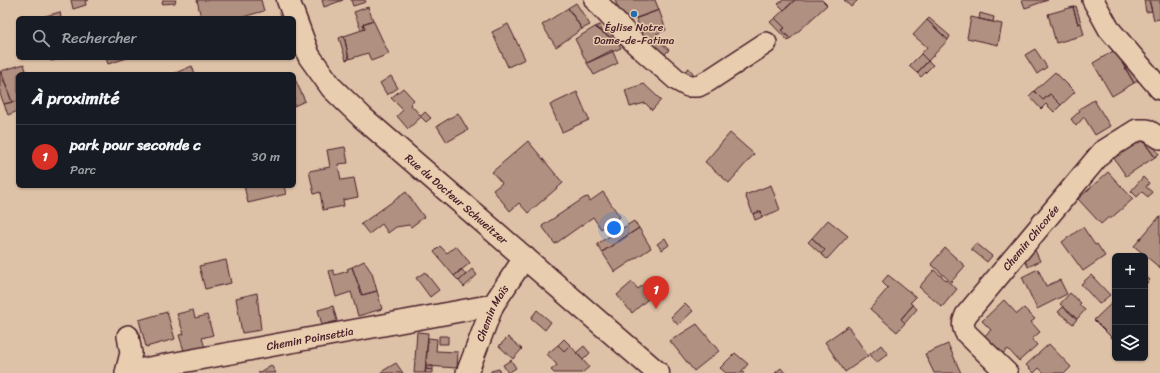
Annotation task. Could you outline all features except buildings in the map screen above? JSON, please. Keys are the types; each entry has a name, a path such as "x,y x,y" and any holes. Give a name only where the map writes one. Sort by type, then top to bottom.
{"main road":[{"name":"Rue du Docteur Schweitzer","path":"288,0 294,16"},
{"name":"Rue du Docteur Schweitzer","path":"296,21 309,56 332,88 363,118 658,373"}],"street":[{"path":"595,0 636,44 676,80 688,86 698,86 708,82 766,43"},
{"path":"1093,0 1109,29 1160,89"},
{"name":"Chemin Chicorée","path":"1007,373 966,334 963,328 963,322 966,314 1102,152 1137,130 1147,130 1160,138"},
{"name":"Chemin Maïs","path":"467,373 493,305 525,258"},
{"name":"Chemin Poinsettia","path":"127,372 493,305"},
{"path":"127,372 130,353 128,336"}],"place":[{"name":"Église Notre Dame-de-Fatima","path":"634,14"},
{"name":"park pour seconde c","path":"656,309"}]}
